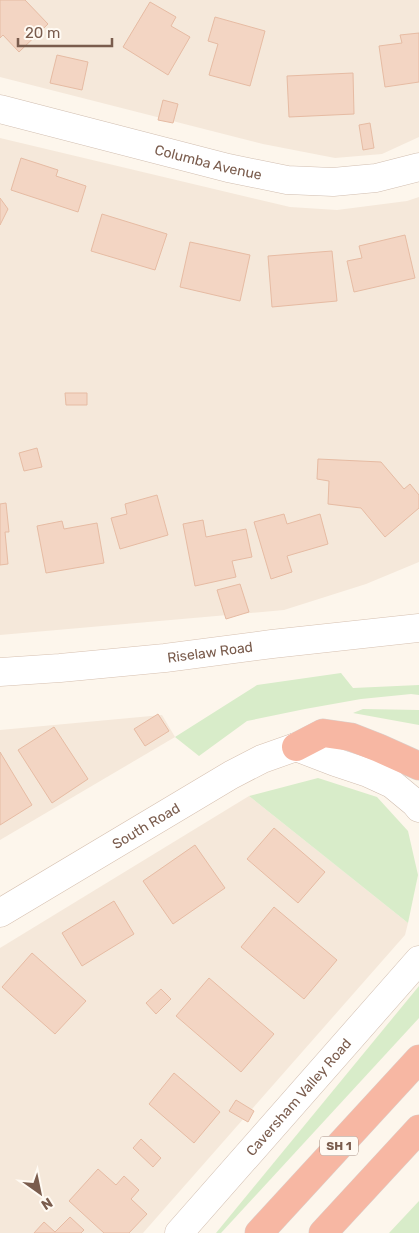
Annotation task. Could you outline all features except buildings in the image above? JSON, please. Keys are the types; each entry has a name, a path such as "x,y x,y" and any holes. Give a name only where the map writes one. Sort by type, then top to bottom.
{"highway":[{"path":"296,747 323,733 351,737 419,766"},
{"name":"SH 1","path":"259,1233 419,1060"},
{"path":"323,1233 419,1129"}],"street":[{"name":"Columba Avenue","path":"0,109 228,168 288,180 332,182 376,178 419,167"},
{"name":"Riselaw Road","path":"0,672 164,658 419,628"},
{"path":"296,747 368,773 392,784 419,808"},
{"name":"South Road","path":"0,913 231,774 262,758 296,747"},
{"name":"Caversham Valley Road","path":"179,1233 419,960"}],"shaded area":[{"path":"0,0 419,0 419,137 382,154 335,158 263,144 0,77"},
{"path":"0,138 290,207 337,210 407,201 419,197 419,562 366,584 284,610 0,635"},
{"path":"162,715 175,737 0,840 0,730"},
{"path":"249,796 408,923 405,935 143,1233 0,1233 0,948"}],"green space":[{"path":"341,673 353,688 419,685 419,695 411,694 361,699 247,721 199,756 175,737 257,685"},
{"path":"363,709 419,710 419,725 353,713"},
{"path":"318,778 377,797 408,831 418,875 408,923 249,796"},
{"path":"419,986 419,1018 221,1233 216,1233"},
{"path":"419,1201 419,1233 389,1233"}]}
